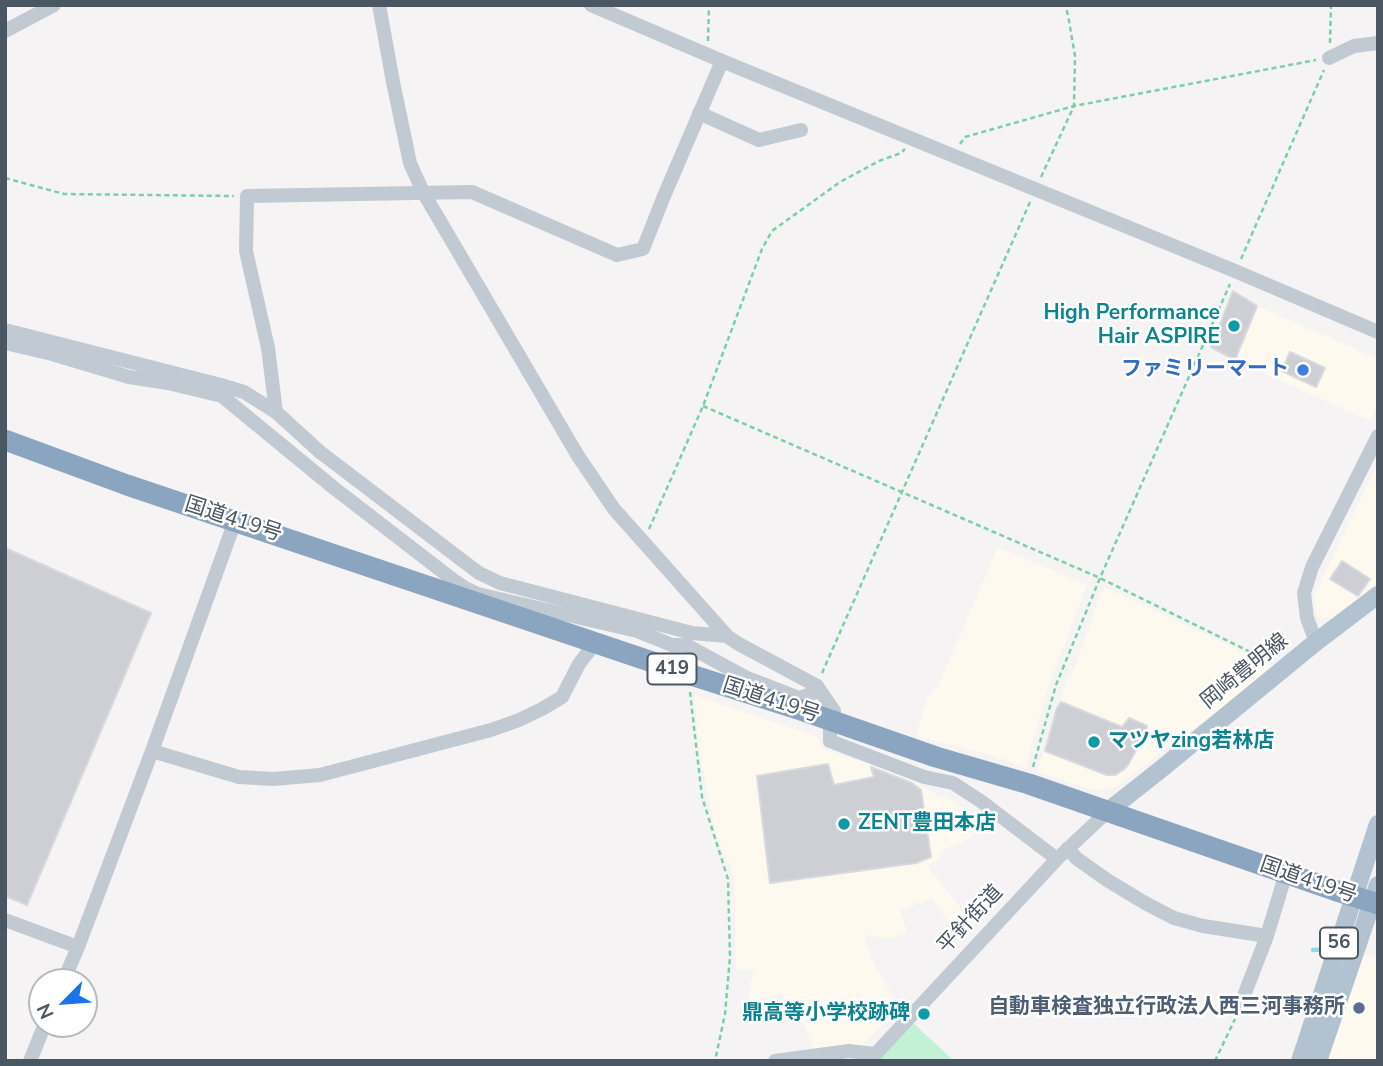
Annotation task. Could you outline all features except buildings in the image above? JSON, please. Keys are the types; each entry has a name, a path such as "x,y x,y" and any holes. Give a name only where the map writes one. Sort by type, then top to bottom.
{"highway":[{"name":"国道419号","path":"5,440 127,485 936,757 1028,784 1378,904"}],"main road":[{"name":"岡崎豊明線","path":"1108,811 1378,595"},
{"name":"56","path":"1300,1061 1378,824"},
{"name":"56","path":"1318,1061 1378,885"}],"street":[{"path":"5,31 54,5"},
{"path":"379,5 410,163 423,192 578,456 614,509 727,636 818,688 834,711 830,720 830,741 924,777 953,783 1062,854 1076,858 1145,904 1174,918 1203,926 1267,936"},
{"path":"590,5 1378,332"},
{"path":"1329,58 1354,46 1378,43"},
{"path":"276,412 268,348 246,251 247,196 472,192 617,255 643,249 699,113 715,58"},
{"path":"699,113 759,139 801,130"},
{"path":"5,330 244,393 276,412 320,452 479,573 500,583 692,633 727,636"},
{"path":"5,343 129,377 222,396 334,488 452,579 478,594 637,631 672,645 686,645 745,677 799,698 818,688"},
{"path":"1316,642 1307,618 1304,593 1312,567 1378,436"},
{"path":"69,968 152,751 235,521"},
{"path":"152,751 239,777 273,779 320,775 491,730 542,709 562,697 579,664 595,643"},
{"path":"924,777 936,757"},
{"name":"平針街道","path":"872,1057 1062,854 1108,811"},
{"path":"1240,1006 1267,936 1286,873"},
{"path":"5,920 78,947"},
{"path":"30,1061 39,1038"},
{"path":"775,1061 849,1051 872,1057"}],"path":[{"path":"709,5 715,58"},
{"path":"818,688 1074,106 1075,56 1065,5"},
{"path":"1028,784 1056,684 1329,58 1331,5"},
{"path":"953,156 965,137 1074,106 1329,58"},
{"path":"643,542 703,405 762,249 772,231 840,182 879,161 901,153 914,140"},
{"path":"5,178 64,194 247,196"},
{"path":"703,405 1100,578 1285,668"},
{"path":"688,674 702,797 728,879 730,957 725,1014 715,1061"},
{"path":"1215,1061 1240,1006"}],"shaded area":[{"path":"1257,306 1378,360 1378,401 1370,421 1235,360"},
{"path":"1378,463 1378,582 1333,619 1317,617 1314,596"},
{"path":"998,547 1087,585 1046,693 1026,767 916,736 927,698 938,686"},
{"path":"1105,587 1273,666 1273,669 1116,787 1093,790 1037,772 1066,682 1076,664"},
{"path":"694,695 818,737 822,748 914,780 942,799 946,795 984,826 963,842 942,850 939,858 928,867 974,925 963,936 951,925 932,898 900,910 907,933 889,939 863,935 876,968 900,1007 862,1045 814,1052 804,1023 801,1021 794,1025 782,993 748,1006 753,970 736,969 734,875 716,837 698,743"},
{"name":"自動車検査独立行政法人西三河事務所","path":"1359,954 1378,956 1378,1061 1324,1061"}],"green space":[{"path":"910,1020 954,1061 875,1061"}],"waterway":[{"path":"1313,950 1333,949"}],"place":[{"name":"High Performance Hair ASPIRE","path":"1234,326"},
{"name":"ファミリーマート","path":"1303,370"},
{"name":"マツヤzing若林店","path":"1094,742"},
{"name":"ZENT豊田本店","path":"844,824"},
{"name":"自動車検査独立行政法人西三河事務所","path":"1359,1008"},
{"name":"鼎高等小学校跡碑","path":"924,1014"}]}
